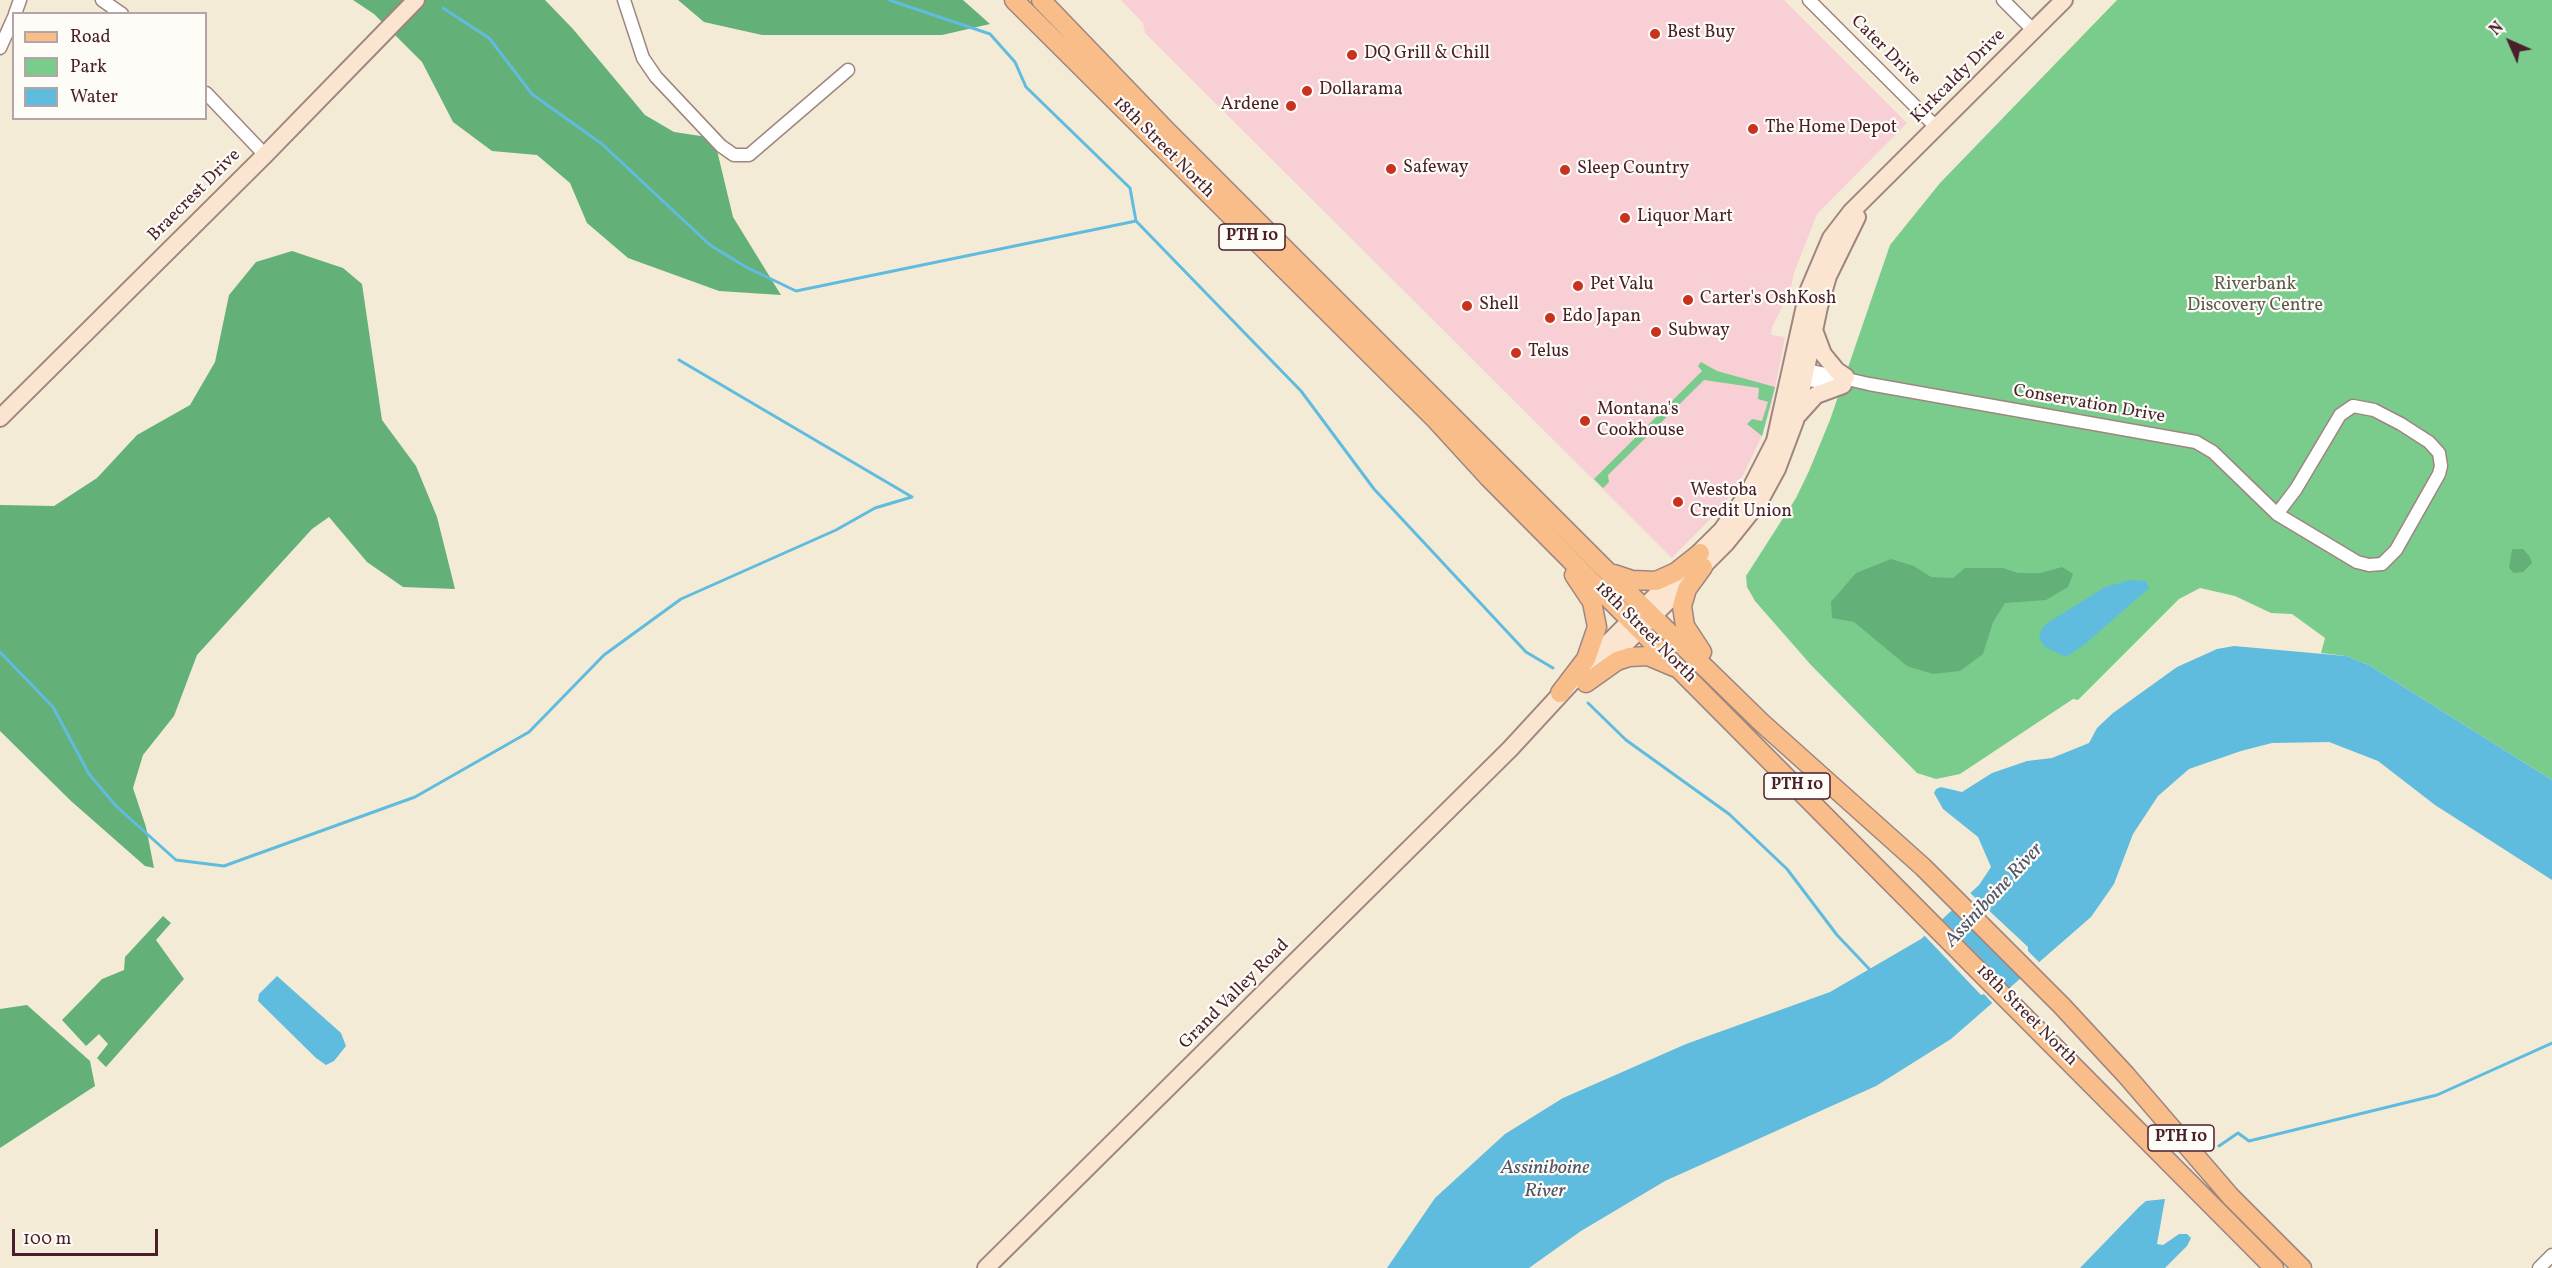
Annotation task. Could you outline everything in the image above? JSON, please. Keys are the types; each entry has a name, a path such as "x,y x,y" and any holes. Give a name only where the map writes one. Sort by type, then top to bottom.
{"main road":[{"name":"Braecrest Drive","path":"0,418 265,155 416,0"},
{"name":"18th Street North","path":"1014,0 1434,418 1488,477 1923,867 2062,1006 2132,1082 2231,1197 2302,1268"},
{"name":"18th Street North","path":"1041,0 1166,130 1596,560 1694,682 2274,1268"},
{"name":"Kirkcaldy Drive","path":"1643,618 1702,560 1737,532 1759,502 1777,469 1795,421 1808,292 1819,261 1840,225 2064,0"},
{"name":"Kirkcaldy Drive","path":"1702,560 1734,515 1767,461 1814,330 1823,291 1841,247 1862,208 1882,182"},
{"path":"1795,421 1804,406 1816,395 1845,381 1823,354 1814,330"},
{"path":"1488,477 1519,518 1571,571 1592,602 1597,620 1594,641 1586,659 1560,693"},
{"path":"1596,560 1616,575 1647,582 1665,578 1702,560"},
{"path":"1702,560 1684,598 1685,626 1696,645 1728,679 1752,713"},
{"name":"Grand Valley Road","path":"986,1268 1510,749 1586,682 1643,618"},
{"name":"Grand Valley Road","path":"1510,749 1560,693 1643,618"},
{"path":"1586,682 1617,661 1639,656 1667,663 1694,682"}],"street":[{"path":"102,0 119,12"},
{"path":"624,0 643,58 656,76 721,146 734,155 748,154 848,70"},
{"name":"Cater Drive","path":"1809,0 1936,128"},
{"path":"2003,0 2033,30"},
{"path":"0,48 12,20"},
{"path":"207,94 265,155"},
{"name":"Conservation Drive","path":"1799,373 2196,442 2213,452 2277,514 2357,562 2369,565 2382,564 2396,550 2439,474 2441,466 2439,453 2429,442 2383,415 2364,406 2353,406 2340,415 2296,489 2277,514"},
{"path":"2539,1268 2552,1255"}],"shaded area":[{"path":"1121,0 1784,0 1907,123 1817,214 1794,273 1790,292 1772,327 1771,335 1785,337 1771,408 1762,436 1743,475 1723,506 1672,558 1145,33 1143,23"}],"green space":[{"path":"353,0 545,0 573,29 645,115 674,132 714,138 733,217 781,295 719,291 628,258 587,223 570,183 537,155 492,151 453,122 422,62 374,14"},
{"path":"678,0 963,0 990,24 942,35 762,35 704,22"},
{"name":"Riverbank Discovery Centre","path":"2117,0 2552,0 2552,780 2369,665 2346,656 2321,653 2325,638 2292,614 2271,613 2235,596 2200,588 2179,599 2078,700 2073,699 1960,774 1936,779 1917,773 1811,665 1755,601 1747,587 1746,576 1796,498 1809,471 1830,420 1890,245 1940,183"},
{"path":"292,251 343,268 362,284 382,420 416,466 437,517 455,589 403,587 367,562 329,517 312,529 197,655 174,716 143,755 133,788 146,827 154,868 145,866 71,801 0,731 0,505 54,506 97,478 137,435 190,405 215,362 229,295 256,262"},
{"path":"1701,362 1717,371 1775,387 1762,436 1747,424 1752,419 1762,421 1768,402 1758,399 1759,388 1704,380 1608,475 1609,482 1603,488 1594,479 1702,371 1698,366"},
{"path":"2512,549 2523,549 2530,557 2532,563 2523,572 2514,573 2509,568"},
{"path":"1891,559 1914,566 1931,577 1953,578 1965,568 2003,568 2018,573 2041,573 2062,567 2073,574 2068,587 2046,600 2005,603 1993,622 1983,654 1960,671 1933,674 1907,666 1854,622 1832,618 1831,602 1856,573"},
{"path":"163,916 171,923 156,940 184,979 106,1067 97,1058 108,1044 99,1034 86,1046 62,1020 102,979 124,970 125,957"},
{"path":"27,1005 90,1061 95,1086 0,1148 0,1009"}],"water":[{"path":"2131,580 2146,581 2149,588 2084,645 2066,657 2045,647 2039,638 2042,628 2049,622 2105,587"},
{"name":"Assiniboine River","path":"2234,646 2346,656 2369,665 2552,780 2552,880 2435,805 2378,761 2329,742 2272,743 2241,751 2189,769 2158,796 2133,834 2114,884 2091,917 1951,1039 1876,1086 1665,1181 1581,1231 1529,1268 1387,1268 1435,1198 1505,1134 1563,1098 1686,1044 1830,992 1921,939 1979,885 1991,867 1978,837 1943,809 1934,793 1936,789 1941,787 1962,792 1992,773 2027,761 2052,758 2089,743 2097,728 2113,713 2177,667 2217,649"},
{"path":"277,976 341,1033 346,1046 334,1061 326,1065 316,1058 258,1001 259,994"},
{"path":"2165,1199 2157,1244 2163,1245 2179,1234 2187,1234 2191,1238 2187,1246 2165,1268 2080,1268 2146,1201"}],"pier":[{"path":"1968,891 2028,947 2028,951 2040,963 2023,980 1950,908"},
{"path":"1940,917 2012,990 1995,1006 1984,994 1981,995 1923,934"}],"waterway":[{"path":"889,0 990,34 1015,62 1026,87 1130,188 1136,221 1301,391 1374,489 1526,652 1553,668"},
{"path":"443,8 489,38 532,94 602,144 710,245 746,267 796,291 1136,221"},
{"path":"0,652 53,707 89,774 116,806 176,860 224,866 415,797 529,732 604,655 681,599 836,530 875,508 912,497 679,360"},
{"path":"1588,703 1626,740 1729,814 1787,869 1837,935 1873,973"},
{"path":"2219,1146 2238,1133 2249,1141 2437,1095 2552,1043"}],"place":[{"name":"Best Buy","path":"1655,34"},
{"name":"DQ Grill & Chill","path":"1352,55"},
{"name":"Dollarama","path":"1307,91"},
{"name":"Ardene","path":"1291,106"},
{"name":"The Home Depot","path":"1753,129"},
{"name":"Safeway","path":"1391,169"},
{"name":"Sleep Country","path":"1565,170"},
{"name":"Liquor Mart","path":"1625,218"},
{"name":"Pet Valu","path":"1578,286"},
{"name":"Carter's OshKosh","path":"1688,300"},
{"name":"Shell","path":"1467,306"},
{"name":"Edo Japan","path":"1550,318"},
{"name":"Subway","path":"1656,332"},
{"name":"Telus","path":"1516,353"},
{"name":"Montana's Cookhouse","path":"1585,421"},
{"name":"Westoba Credit Union","path":"1678,502"}]}
